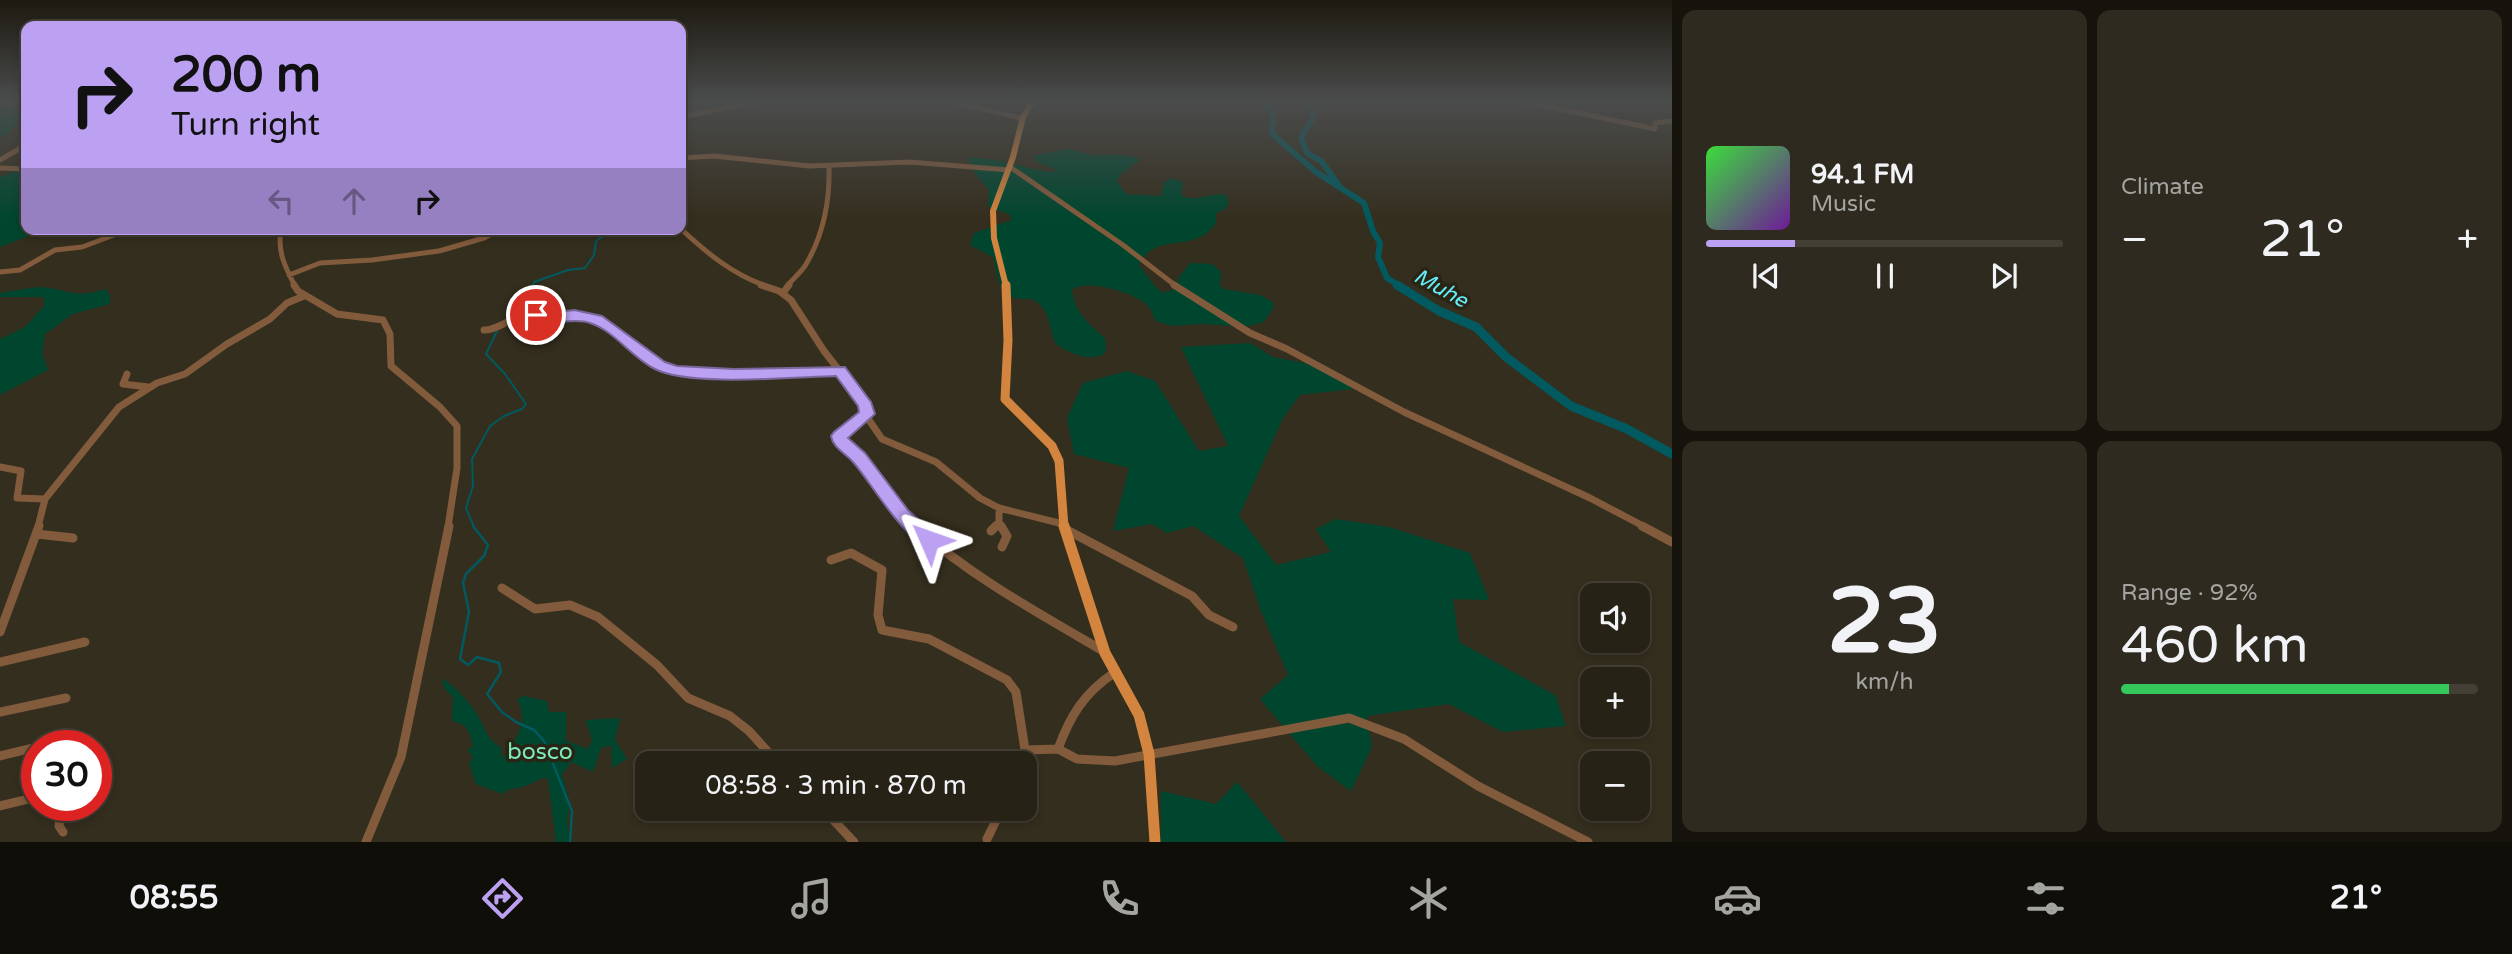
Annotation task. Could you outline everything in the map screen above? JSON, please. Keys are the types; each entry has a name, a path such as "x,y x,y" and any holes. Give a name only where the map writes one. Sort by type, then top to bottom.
{"main road":[{"path":"1016,140 1009,168 996,194 993,213 993,234 1005,282 1008,370 1005,399 1043,436 1057,455 1062,481 1063,526 1105,653 1139,715 1149,754 1155,842"}],"street":[{"path":"0,160 21,148"},
{"path":"686,158 719,155 773,164 829,166 852,163 962,164 1009,168 1122,245 1165,279 1250,333 1287,349 1404,412 1590,498 1672,542"},
{"path":"783,293 795,275 803,269 814,249 830,196 829,166"},
{"path":"0,168 21,169"},
{"path":"686,234 708,254 743,278 783,293 866,405 867,414 882,439 940,464 980,498 999,508 1063,526 1192,596 1209,615 1233,627"},
{"path":"0,272 20,271 55,250 82,247 114,235"},
{"path":"280,235 283,264 296,288 304,296 337,314 383,320 390,334 391,366 457,426 457,468 441,594 401,757 366,842"},
{"path":"289,275 320,263 372,260 439,251 488,235"},
{"path":"0,632 37,534 45,499 119,407 149,387 185,374 227,344 270,319 286,303 304,296"},
{"path":"484,330 492,330 514,318 536,315 557,318 583,316 597,319 660,366 676,371 734,374 840,371"},
{"path":"127,374 123,384 149,387"},
{"path":"867,414 838,438 859,457 902,514 945,553 988,583 1105,653"},
{"path":"0,467 21,471 17,498 45,499"},
{"path":"999,508 999,522 1007,536 1002,547"},
{"path":"992,531 999,522"},
{"path":"37,534 73,538"},
{"path":"831,560 851,553 882,570 884,588 877,614 882,630 929,639 1007,680 1016,692 1025,750 1058,749"},
{"path":"502,588 535,609 570,605 598,617 657,665 688,698 730,716 749,731 767,751"},
{"path":"0,662 85,642"},
{"path":"1058,749 1071,712 1091,686 1114,673"},
{"path":"0,712 66,698"},
{"path":"1058,749 1063,755 1115,761 1349,718 1393,733 1478,786 1588,842"},
{"path":"0,756 21,751"},
{"path":"0,806 21,801"},
{"path":"60,821 62,832"},
{"path":"834,821 854,842"},
{"path":"988,839 996,821"}],"green space":[{"path":"1065,149 1094,155 1129,156 1140,160 1122,173 1117,181 1126,194 1161,196 1164,182 1172,178 1183,182 1181,195 1187,197 1226,195 1229,203 1225,209 1216,213 1216,223 1207,233 1198,238 1155,248 1146,254 1139,265 1163,293 1174,289 1190,263 1212,264 1221,272 1220,285 1224,289 1260,295 1273,302 1274,307 1264,322 1245,327 1203,324 1171,326 1156,321 1141,300 1110,288 1088,286 1072,290 1073,298 1083,317 1105,338 1106,352 1087,357 1074,354 1056,344 1042,307 1036,301 1008,295 1000,285 993,257 970,245 974,233 1012,220 1009,214 988,207 989,190 967,158 989,159 1055,172 1055,169 1038,163 1033,156"},
{"path":"21,170 21,235 28,235 0,247 0,177"},
{"path":"36,287 76,293 105,289 110,295 110,304 73,314 45,334 42,353 48,370 0,395 0,339 25,327 44,306 44,297 0,297 0,293"},
{"path":"1250,343 1273,357 1309,364 1361,388 1300,395 1283,418 1239,516 1276,565 1331,552 1316,529 1336,519 1389,527 1470,553 1489,600 1453,599 1459,642 1555,695 1566,726 1503,732 1449,704 1367,716 1372,747 1351,791 1317,766 1260,699 1288,675 1261,611 1243,558 1193,526 1167,533 1152,524 1113,531 1129,468 1074,454 1067,418 1083,383 1127,371 1155,381 1199,451 1228,446 1181,347"},
{"name":"bosco","path":"442,678 458,690 471,705 490,738 501,747 501,758 512,746 520,730 522,715 517,700 523,696 547,701 549,712 566,712 566,741 588,749 592,740 586,720 620,718 615,740 627,759 612,768 611,745 601,748 593,772 571,762 562,775 570,803 567,822 570,842 556,842 548,778 502,794 476,784 469,764 473,757 467,750 473,747 471,737 465,727 452,721 453,697 444,688"},
{"path":"1237,782 1286,842 1161,842 1161,791 1216,804"}],"waterway":[{"name":"Muhe","path":"1279,140 1316,172 1364,203 1380,243 1378,257 1387,278 1400,286"},
{"path":"1302,140 1307,153 1321,161 1338,184"},
{"path":"524,313 534,282 568,270 585,268 594,255 596,241 605,235"},
{"name":"Muhe","path":"1397,285 1439,311 1476,327 1506,357 1571,406 1627,429 1672,454"},
{"path":"474,527 466,508 473,486 472,459 490,426 504,416 522,409 526,404 505,374 486,354 497,331"},
{"path":"473,526 488,545 484,556 466,574 463,583 469,612 460,659 468,665 477,657 499,663 501,672 487,694 502,712 534,730 544,741 572,811 570,842"}],"route":[{"path":"536,315 557,318 574,315 597,319 660,366 676,371 734,374 840,371 866,405 867,414 839,436 839,440 859,457 902,514 929,540"}]}
